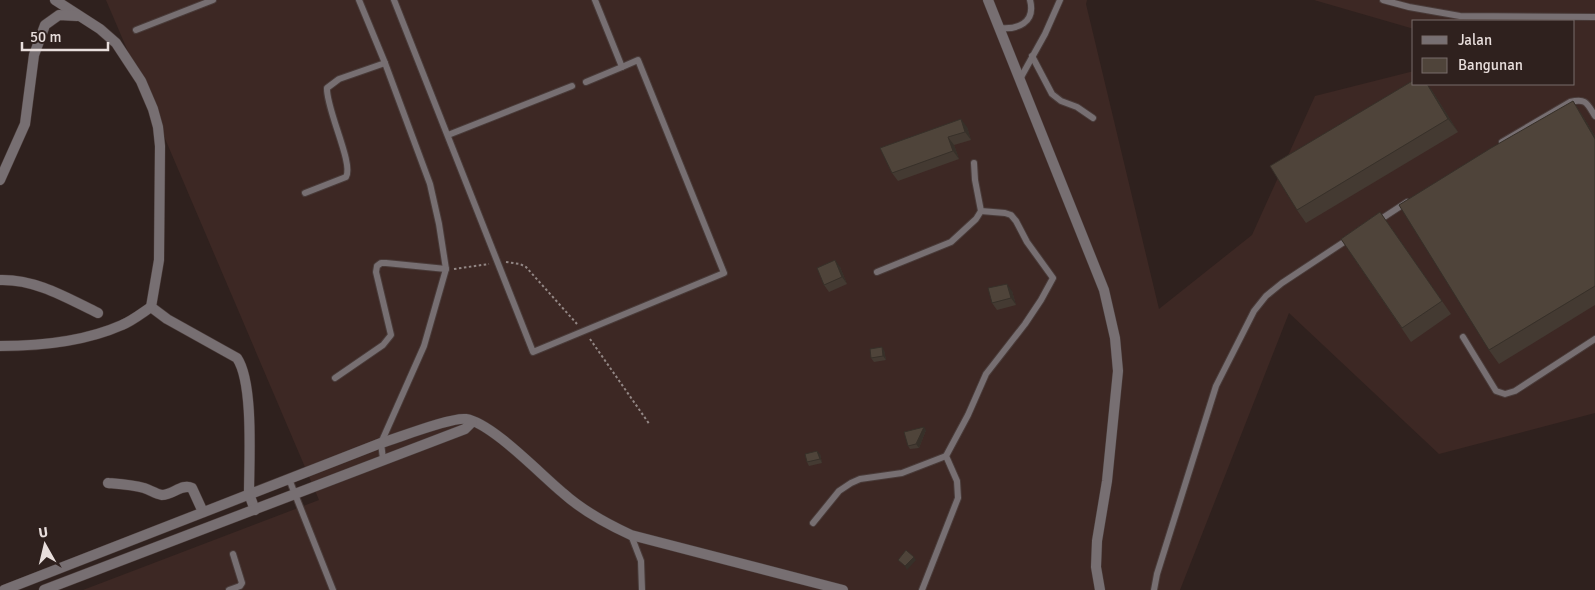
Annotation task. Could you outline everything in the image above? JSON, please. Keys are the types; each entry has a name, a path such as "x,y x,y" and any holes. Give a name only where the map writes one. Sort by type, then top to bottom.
{"street":[{"path":"0,346 18,346 86,337 123,325 152,307 159,260 158,127 141,81 116,43 100,29 55,0"},
{"path":"988,0 1104,290 1116,338 1118,371 1107,481 1097,541 1096,567 1100,590"},
{"path":"0,180 25,124 34,55 45,25 60,15 78,16"},
{"path":"0,280 33,284 62,295 98,313"},
{"path":"152,307 167,318 237,358 242,366 247,393 249,494 255,510"},
{"path":"4,590 28,586 50,574 203,512 381,444 454,421 467,419 488,429 539,471 563,494 584,509 604,523 631,536 843,590"},
{"path":"44,590 56,588 296,495 383,459 465,429 472,422"},
{"path":"108,483 142,488 166,495 183,487 190,487 203,512"}],"lane":[{"path":"136,30 214,0"},
{"path":"359,0 385,63 430,184 440,224 446,269 424,346 381,444 383,459"},
{"path":"394,0 534,352 724,273 638,60 586,82"},
{"path":"595,0 622,67"},
{"path":"999,28 1010,29 1022,26 1032,9 1030,0"},
{"path":"1020,80 1045,34 1058,0"},
{"path":"1383,0 1410,8 1460,16 1595,17"},
{"path":"1032,56 1052,94 1061,101 1085,111 1093,118"},
{"path":"305,193 346,177 348,173 346,159 328,100 327,88 339,79 385,63"},
{"path":"448,135 572,86"},
{"path":"1496,146 1570,102 1579,100 1584,102 1595,116"},
{"path":"878,272 951,242 976,219 981,210 975,180 974,163"},
{"path":"1374,223 1415,197"},
{"path":"813,523 839,491 851,483 860,479 902,473 946,456 968,415 986,374 1025,324 1053,278 1027,242 1011,215 981,210"},
{"path":"1154,590 1157,574 1216,386 1254,312 1266,296 1282,283 1358,234"},
{"path":"334,378 383,345 391,335 376,272 377,266 381,263 386,263 446,269"},
{"path":"1463,337 1496,391 1505,394 1515,391 1595,339"},
{"path":"922,590 958,498 957,480 946,456"},
{"path":"289,479 333,590"},
{"path":"631,536 641,561 642,590"},
{"path":"229,590 240,586 242,583 233,554"},
{"path":"50,574 56,588"}],"path":[{"path":"499,263 508,262 526,267 578,326"},
{"path":"446,269 490,264"},
{"path":"584,333 604,358 650,425"}],"shaded area":[{"path":"106,0 1087,0 1086,4 1159,309 1252,235 1315,96 1412,72 1412,85 1575,85 1575,20 1412,20 1412,28 1314,0 1595,0 1595,413 1439,454 1289,313 1180,590 83,590 319,500"}],"building":[{"path":"1412,81 1412,85 1428,85 1448,119 1297,210 1270,166"},
{"path":"1573,101 1595,139 1595,286 1489,350 1399,205 1491,148"},
{"path":"961,119 965,132 948,137 953,151 892,173 880,148"},
{"path":"1380,212 1442,301 1402,328 1341,239"},
{"path":"835,260 842,277 824,285 817,268"},
{"path":"1007,284 1011,298 992,303 988,288"},
{"path":"882,347 883,356 871,358 870,349"},
{"path":"924,427 916,444 908,446 904,432"},
{"path":"817,451 820,459 807,462 805,454"},
{"path":"906,550 914,557 905,566 898,560"}]}
